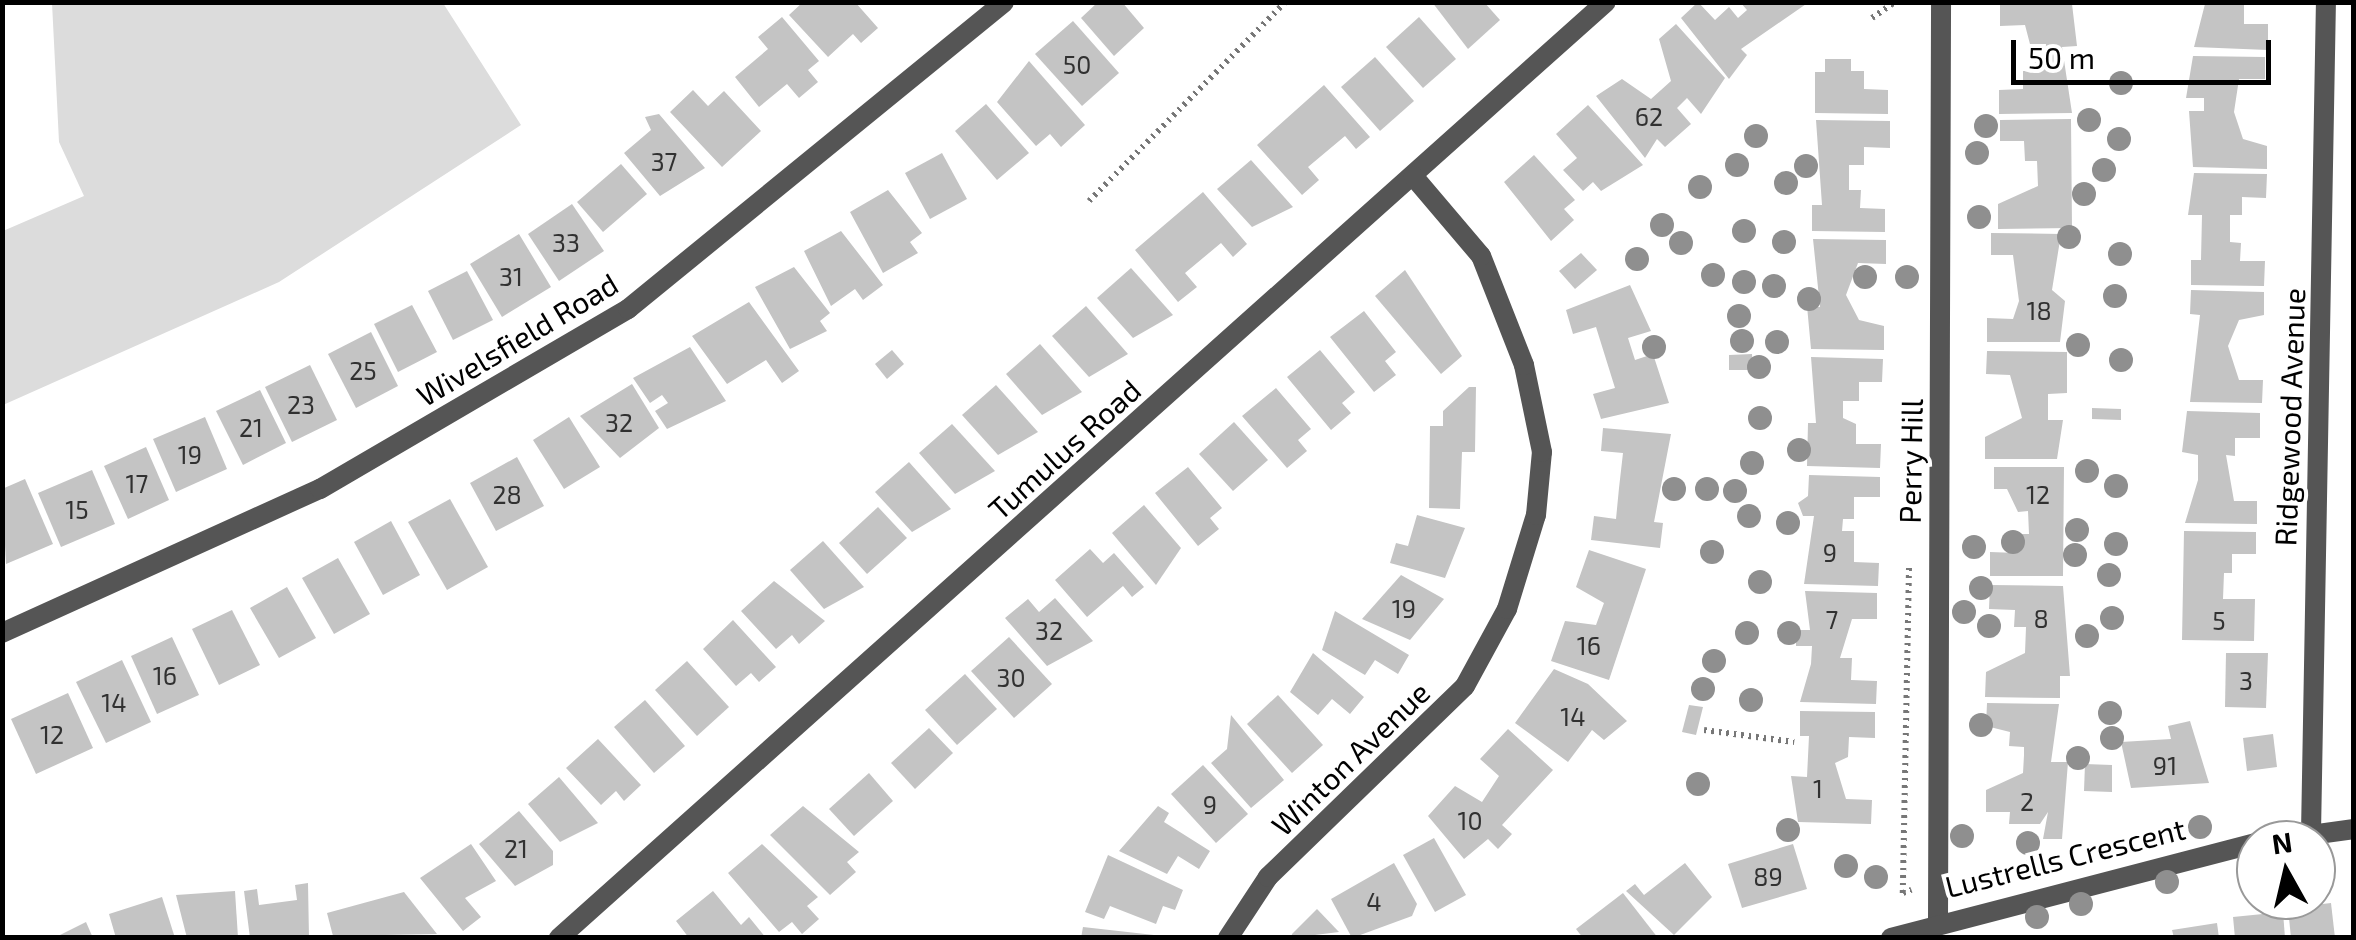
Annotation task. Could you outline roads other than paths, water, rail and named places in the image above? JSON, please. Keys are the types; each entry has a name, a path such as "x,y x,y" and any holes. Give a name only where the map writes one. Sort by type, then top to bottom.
{"street":[{"name":"Wivelsfield Road","path":"2,634 320,489 628,309 1004,2"},
{"name":"Tumulus Road","path":"560,938 1606,2"},
{"name":"Perry Hill","path":"1938,921 1941,2"},
{"name":"Ridgewood Avenue","path":"2311,820 2326,2"},
{"name":"Winton Avenue","path":"1228,938 1268,877 1465,686 1507,608 1536,516 1542,452 1524,365 1482,256 1414,177"},
{"name":"Lustrells Crescent","path":"1892,938 1938,921 2236,848"}]}
